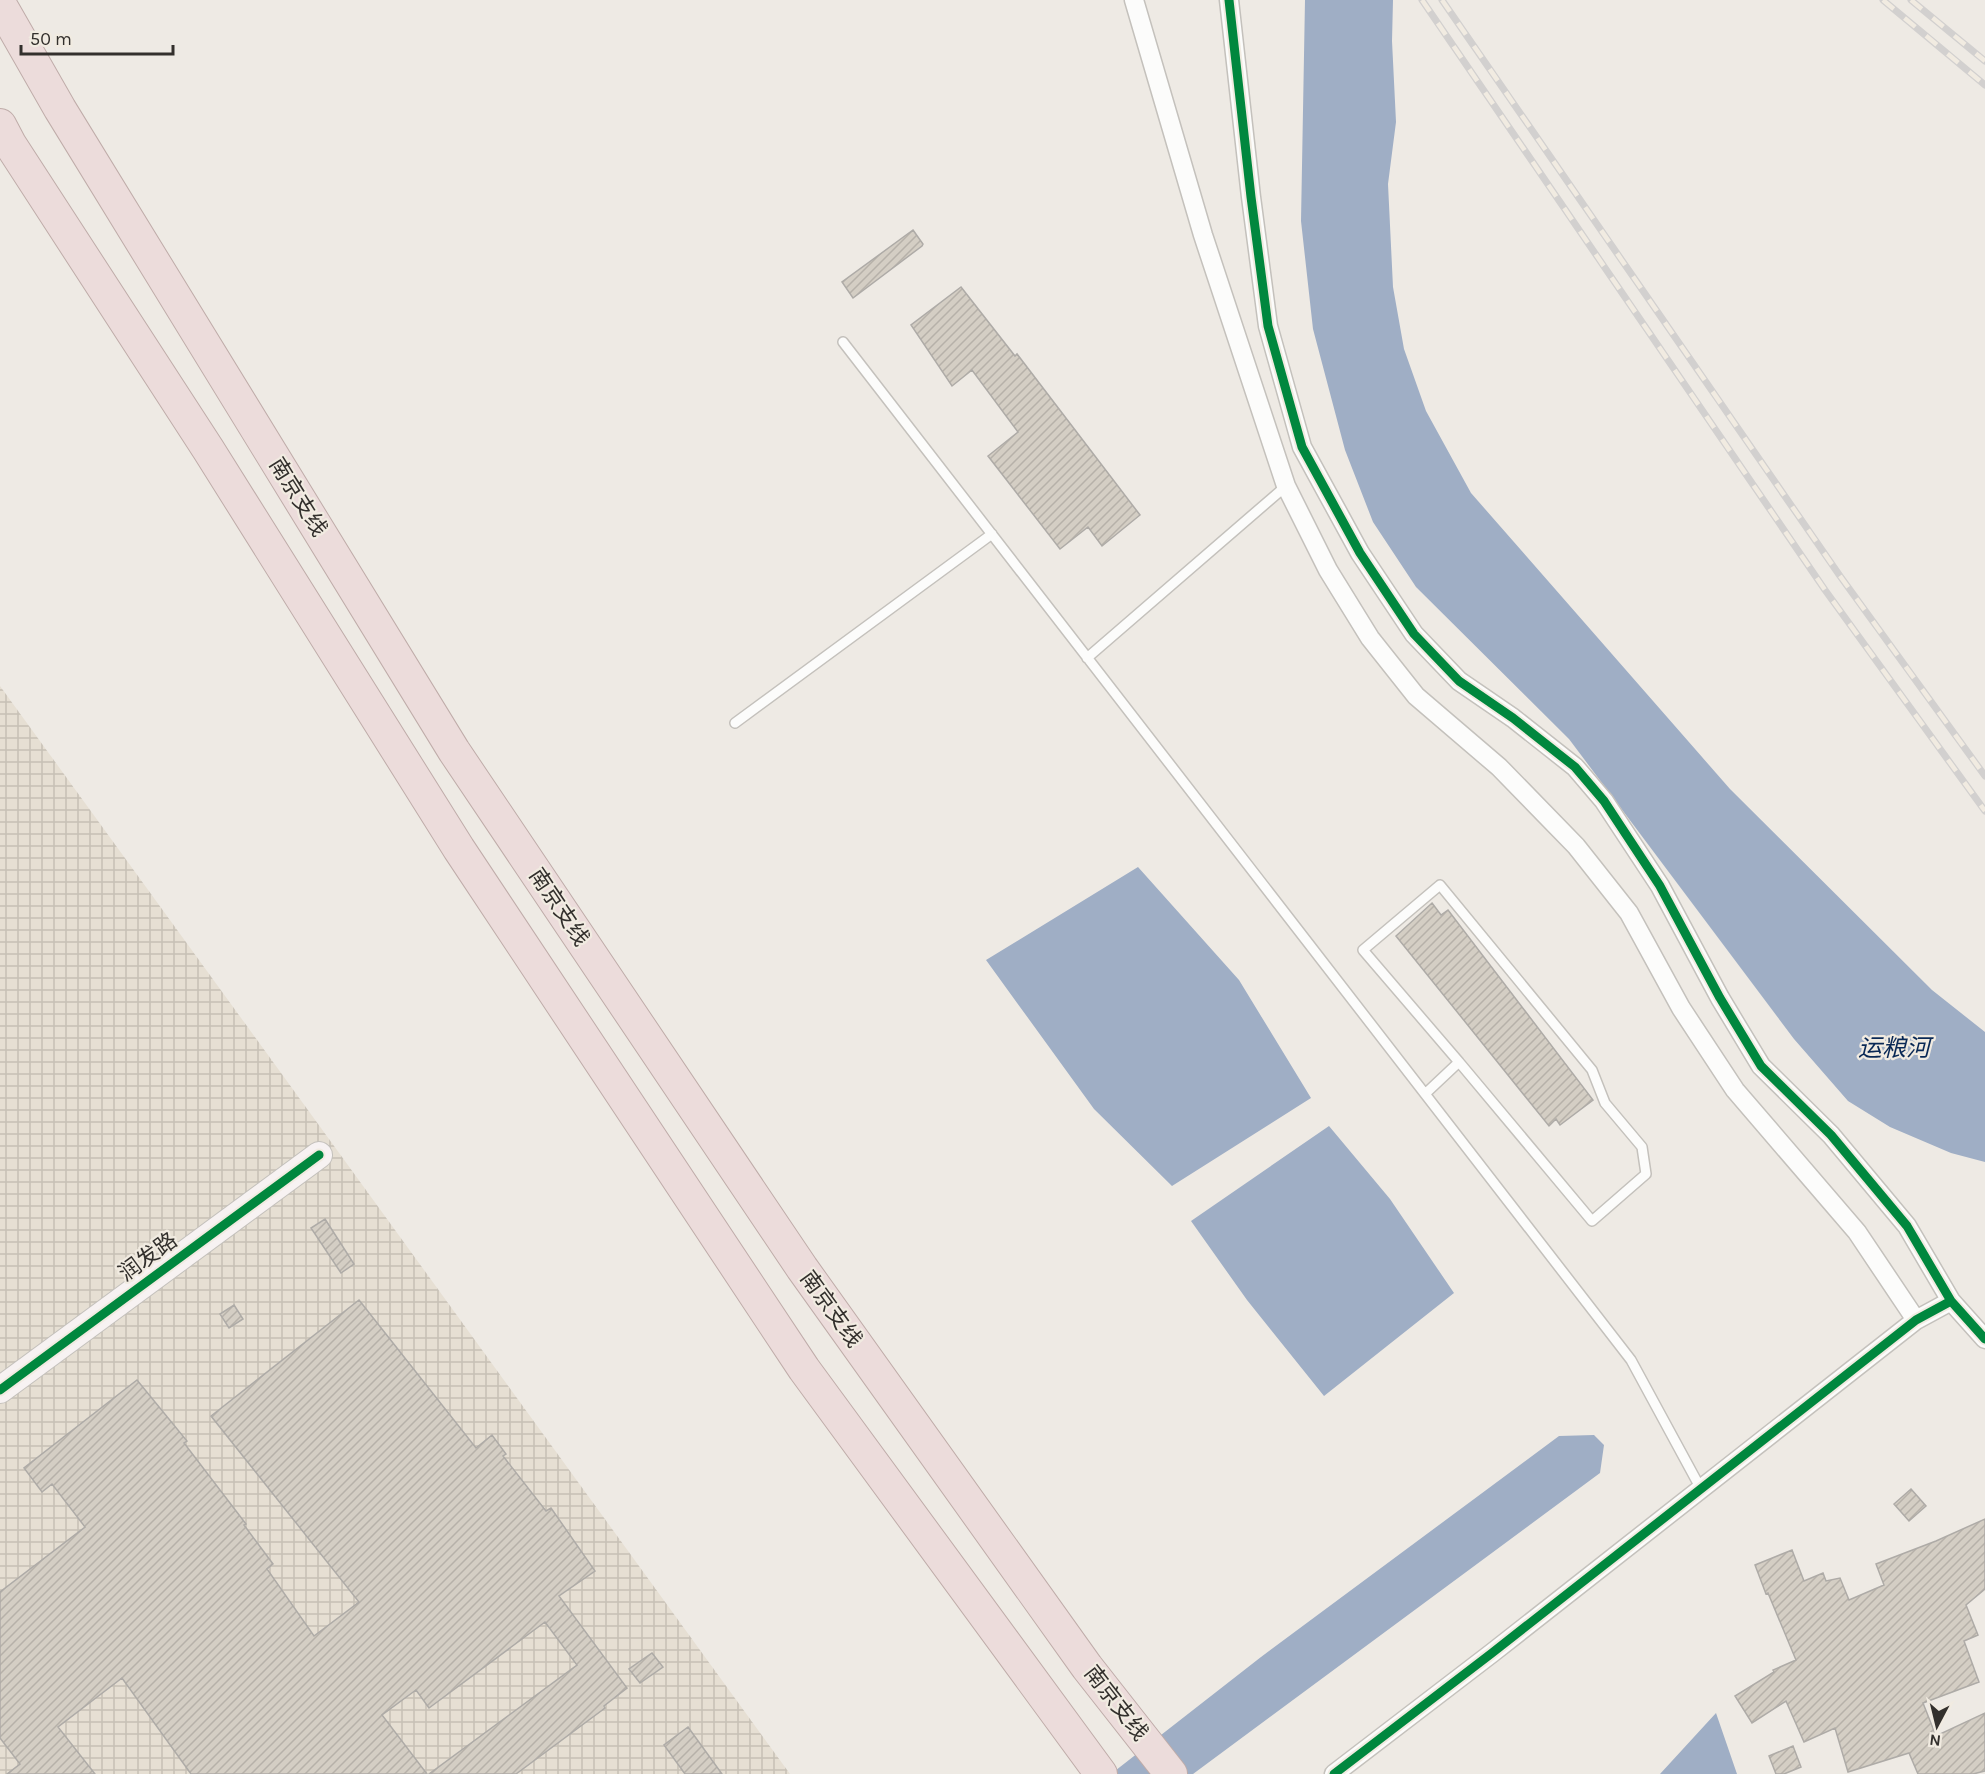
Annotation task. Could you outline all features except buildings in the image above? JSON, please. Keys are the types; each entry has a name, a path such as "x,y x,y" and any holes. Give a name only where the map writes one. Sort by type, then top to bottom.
{"highway":[{"name":"南京支线","path":"0,4 60,109 454,751 802,1268 1087,1666 1171,1774"},
{"path":"0,125 10,144 208,449 459,849 804,1369 1101,1774"}],"street":[{"path":"1134,0 1203,235 1286,486 1328,570 1370,638 1416,696 1499,767 1583,855 1629,913 1681,1008 1735,1090 1857,1232 1916,1320"},
{"path":"1229,0 1268,326 1302,447 1360,553 1414,634 1459,681 1514,718 1575,766 1604,801 1660,886 1720,998 1761,1066 1831,1135 1907,1226 1951,1301 1985,1339"},
{"name":"润发路","path":"0,1390 319,1155"},
{"path":"1334,1774 1916,1320 1951,1301"}],"lane":[{"path":"843,342 1631,1360 1701,1489"},
{"path":"1087,658 1286,486"},
{"path":"735,723 992,534"},
{"path":"1440,885 1592,1070 1605,1102 1642,1147 1646,1174 1592,1221 1459,1062 1363,950 1440,885"},
{"path":"1425,1094 1459,1062"}],"shaded area":[{"path":"0,686 790,1774 0,1774"}],"water":[{"name":"运粮河","path":"1305,0 1393,0 1392,41 1396,122 1388,184 1393,287 1404,349 1426,411 1471,493 1730,789 1932,990 1985,1032 1985,1162 1951,1153 1890,1127 1848,1101 1794,1039 1569,739 1416,587 1373,522 1345,450 1313,329 1301,221"},
{"path":"1138,867 1239,980 1311,1098 1172,1186 1094,1109 986,960"},
{"path":"1329,1126 1390,1199 1454,1293 1324,1396 1247,1300 1191,1221"},
{"path":"1594,1435 1604,1445 1600,1473 1193,1774 1111,1774 1261,1657 1559,1436"},
{"path":"1716,1713 1737,1774 1660,1774"}],"railway":[{"path":"1422,0 1825,590 1985,811"},
{"path":"1442,0 1840,576 1985,776"},
{"path":"1883,0 1985,85"},
{"path":"1911,0 1985,61"}],"cycle path":[{"path":"1229,0 1268,326 1302,447 1360,553 1414,634 1459,681 1513,718 1575,767 1604,801 1660,886 1720,998 1761,1066 1831,1135 1907,1226 1951,1301 1985,1339"},
{"path":"0,1390 319,1155"},
{"path":"1334,1774 1916,1320 1951,1301"}]}
